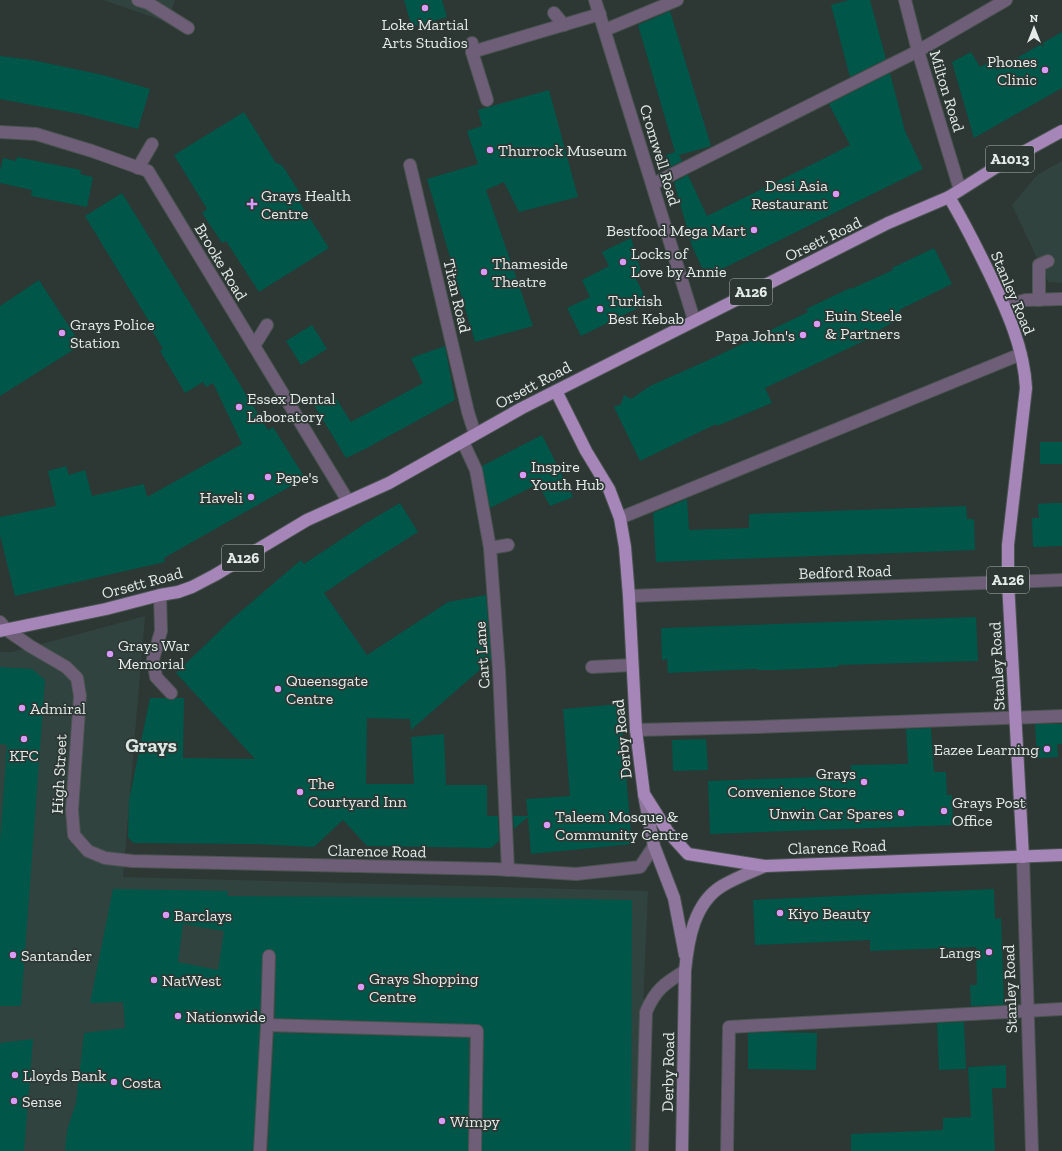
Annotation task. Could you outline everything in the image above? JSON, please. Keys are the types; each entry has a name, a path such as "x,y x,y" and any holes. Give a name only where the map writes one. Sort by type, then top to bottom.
{"main road":[{"name":"Orsett Road","path":"2,628 106,609 160,595 178,592 192,587 215,575 307,520 389,483 522,408 694,320 888,224 948,197 998,166 1062,131"},
{"name":"Stanley Road","path":"948,197 967,228 1005,306 1014,331 1025,372 1026,388 1008,545 1008,582 1023,857"},
{"name":"Derby Road","path":"556,391 586,451 609,489 620,518 625,547 636,730 644,794 654,846 674,898 686,966 682,1151"},
{"name":"Clarence Road","path":"644,794 668,832 688,854 765,866 1023,857 1062,854"},
{"path":"686,966 694,919 706,899 722,886 765,866"}],"street":[{"path":"138,0 148,3 188,28"},
{"name":"Cromwell Road","path":"595,0 606,30 694,320"},
{"path":"606,30 677,0"},
{"name":"Milton Road","path":"905,0 918,51 960,190"},
{"path":"652,184 918,51 1006,0"},
{"path":"554,13 564,25"},
{"path":"487,100 472,47 564,25 600,14"},
{"name":"Brooke Road","path":"0,132 36,134 92,151 148,171 348,501"},
{"path":"138,168 152,144"},
{"name":"Titan Road","path":"410,165 468,412 475,434"},
{"path":"1039,300 1039,265 1048,261"},
{"path":"1005,306 1026,300 1062,299"},
{"path":"254,346 267,325"},
{"path":"620,518 1020,354"},
{"name":"Cart Lane","path":"462,442 476,470 490,548 499,670 508,870"},
{"path":"490,548 508,545"},
{"name":"Bedford Road","path":"629,596 1062,580"},
{"path":"160,595 161,631 153,659 156,677 171,692"},
{"name":"High Street","path":"2,628 66,667 77,678 80,696 72,810 74,835 88,851"},
{"path":"592,667 632,665"},
{"path":"636,730 1062,716"},
{"name":"Clarence Road","path":"88,851 105,858 132,862 508,870 576,874 640,867 654,846"},
{"name":"Stanley Road","path":"1023,857 1032,1151"},
{"path":"260,1151 267,1026 269,956"},
{"path":"642,1151 646,1012 651,999 666,982 686,966"},
{"path":"727,1151 729,1027 1062,1009"},
{"path":"267,1026 477,1031 475,1151"}],"shaded area":[{"path":"103,0 175,0 167,22"},
{"path":"1062,161 1062,283 1048,282 1012,205 1037,175"},
{"path":"145,616 123,877 648,891 637,1151 0,1151 0,652 12,652"}],"building":[{"name":"Loke Martial Arts Studios","path":"404,0 442,0 447,17 412,27"},
{"path":"849,0 870,0 886,59 850,77 831,5"},
{"path":"670,11 711,146 679,155 682,161 670,167 666,155 675,152 638,25"},
{"path":"1062,32 1062,88 974,138 952,62 971,52 980,67 991,61 996,70"},
{"path":"0,56 32,60 103,75 150,89 138,129 80,114 0,99"},
{"path":"890,73 905,131 923,169 716,272 702,268 692,246 674,182 688,175 707,216 819,161 850,145 829,104"},
{"path":"549,90 578,197 519,212 504,182 486,190 533,326 475,342 427,179 478,164 467,131 482,126 478,110"},
{"name":"Grays Health Centre","path":"244,112 276,163 282,165 298,190 297,198 329,248 259,292 226,241 222,243 202,213 207,209 174,155"},
{"path":"17,157 81,170 80,174 93,177 87,207 31,196 32,190 0,183 0,171 3,158 16,161"},
{"path":"122,193 268,430 273,427 305,478 164,558 165,562 15,596 0,535 0,517 56,506 48,471 66,466 69,475 85,470 92,496 144,484 147,497 242,444 213,383 206,387 203,382 185,393 160,351 163,349 148,324 150,323 85,216"},
{"path":"631,238 641,271 634,275 648,303 581,336 567,308 590,297 582,280 609,266 602,252"},
{"path":"934,248 952,284 899,310 902,317 869,336 870,338 765,388 772,403 717,426 716,424 640,461 614,407 621,404 624,395 631,399 650,386 713,358 808,312 806,309 893,270 892,268"},
{"name":"Grays Police Station","path":"39,280 81,345 0,396 0,306"},
{"path":"312,325 327,349 301,365 286,341"},
{"path":"445,346 455,400 346,458 314,405 334,395 351,422 423,383 411,358"},
{"name":"Inspire Youth Hub","path":"542,435 573,497 550,506 538,484 490,508 482,466"},
{"path":"1040,442 1062,442 1062,464 1040,464"},
{"path":"687,499 689,530 749,528 749,514 966,506 967,519 974,519 975,550 656,562 653,513"},
{"path":"400,503 418,532 324,593 367,655 448,602 486,595 491,658 490,661 411,730 410,719 367,718 366,784 414,784 411,737 444,734 446,785 487,785 487,816 498,816 499,841 491,848 367,846 343,820 314,847 252,844 133,843 128,837 129,800 150,698 166,698 172,700 176,698 184,698 183,758 255,759 176,673 233,618 301,560 304,564 366,523"},
{"path":"1062,503 1062,546 1033,547 1032,518 1039,518 1038,504"},
{"path":"976,617 978,661 838,665 838,667 778,670 757,669 668,673 667,659 662,660 661,628"},
{"path":"0,667 32,669 45,680 21,1006 0,1006 0,842 7,745 0,744"},
{"path":"620,704 632,844 531,854 528,817 514,829 513,816 528,816 526,799 570,796 563,709"},
{"path":"1035,724 1062,724 1062,744 1057,744 1058,757 1037,758"},
{"path":"931,728 934,772 946,772 947,795 952,795 953,825 710,834 708,781 851,776 851,765 908,764 906,729"},
{"path":"706,739 708,770 673,771 672,740"},
{"path":"113,889 228,891 227,896 632,900 631,1151 482,1151 484,1031 481,1025 275,1018 276,956 273,950 269,949 263,952 262,956 253,1151 65,1151 67,1130 76,1103 84,1033 125,1028 123,1002 90,1003","holes":["183,924 224,931 218,970 178,962"]},
{"path":"994,889 995,919 1001,918 1004,1005 971,1006 970,985 977,985 976,947 870,951 870,940 755,945 753,900"},
{"path":"964,1022 966,1069 939,1070 937,1023"},
{"path":"274,1033 469,1038 468,1151 268,1151"},
{"path":"748,1033 817,1033 816,1070 748,1069"},
{"path":"33,1039 24,1151 0,1151 0,1043"},
{"path":"1006,1065 1006,1088 992,1088 995,1151 851,1151 851,1134 943,1130 943,1118 971,1117 968,1067"}],"place":[{"name":"Loke Martial Arts Studios","path":"425,8"},
{"name":"Phones Clinic","path":"1045,70"},
{"name":"Thurrock Museum","path":"490,150"},
{"name":"Desi Asia Restaurant","path":"836,194"},
{"name":"Grays Health Centre","path":"252,204"},
{"name":"Bestfood Mega Mart","path":"754,230"},
{"name":"Locks of Love by Annie","path":"623,262"},
{"name":"Thameside Theatre","path":"484,272"},
{"name":"Turkish Best Kebab","path":"600,309"},
{"name":"Euin Steele & Partners","path":"817,324"},
{"name":"Grays Police Station","path":"62,333"},
{"name":"Papa John's","path":"803,335"},
{"name":"Essex Dental Laboratory","path":"239,407"},
{"name":"Inspire Youth Hub","path":"523,475"},
{"name":"Pepe's","path":"268,477"},
{"name":"Haveli","path":"251,497"},
{"name":"Grays War Memorial","path":"110,654"},
{"name":"Queensgate Centre","path":"278,689"},
{"name":"Admiral","path":"22,708"},
{"name":"KFC","path":"24,739"},
{"name":"Eazee Learning","path":"1047,749"},
{"name":"Grays Convenience Store","path":"864,782"},
{"name":"The Courtyard Inn","path":"300,792"},
{"name":"Grays Post Office","path":"944,811"},
{"name":"Unwin Car Spares","path":"901,813"},
{"name":"Taleem Mosque & Community Centre","path":"547,825"},
{"name":"Kiyo Beauty","path":"780,913"},
{"name":"Barclays","path":"166,915"},
{"name":"Langs","path":"989,952"},
{"name":"Santander","path":"13,955"},
{"name":"NatWest","path":"154,980"},
{"name":"Grays Shopping Centre","path":"361,987"},
{"name":"Nationwide","path":"178,1016"},
{"name":"Lloyds Bank","path":"15,1075"},
{"name":"Costa","path":"114,1082"},
{"name":"Sense","path":"14,1101"},
{"name":"Wimpy","path":"442,1121"}],"district":[{"name":"Grays","path":"151,745"}]}
